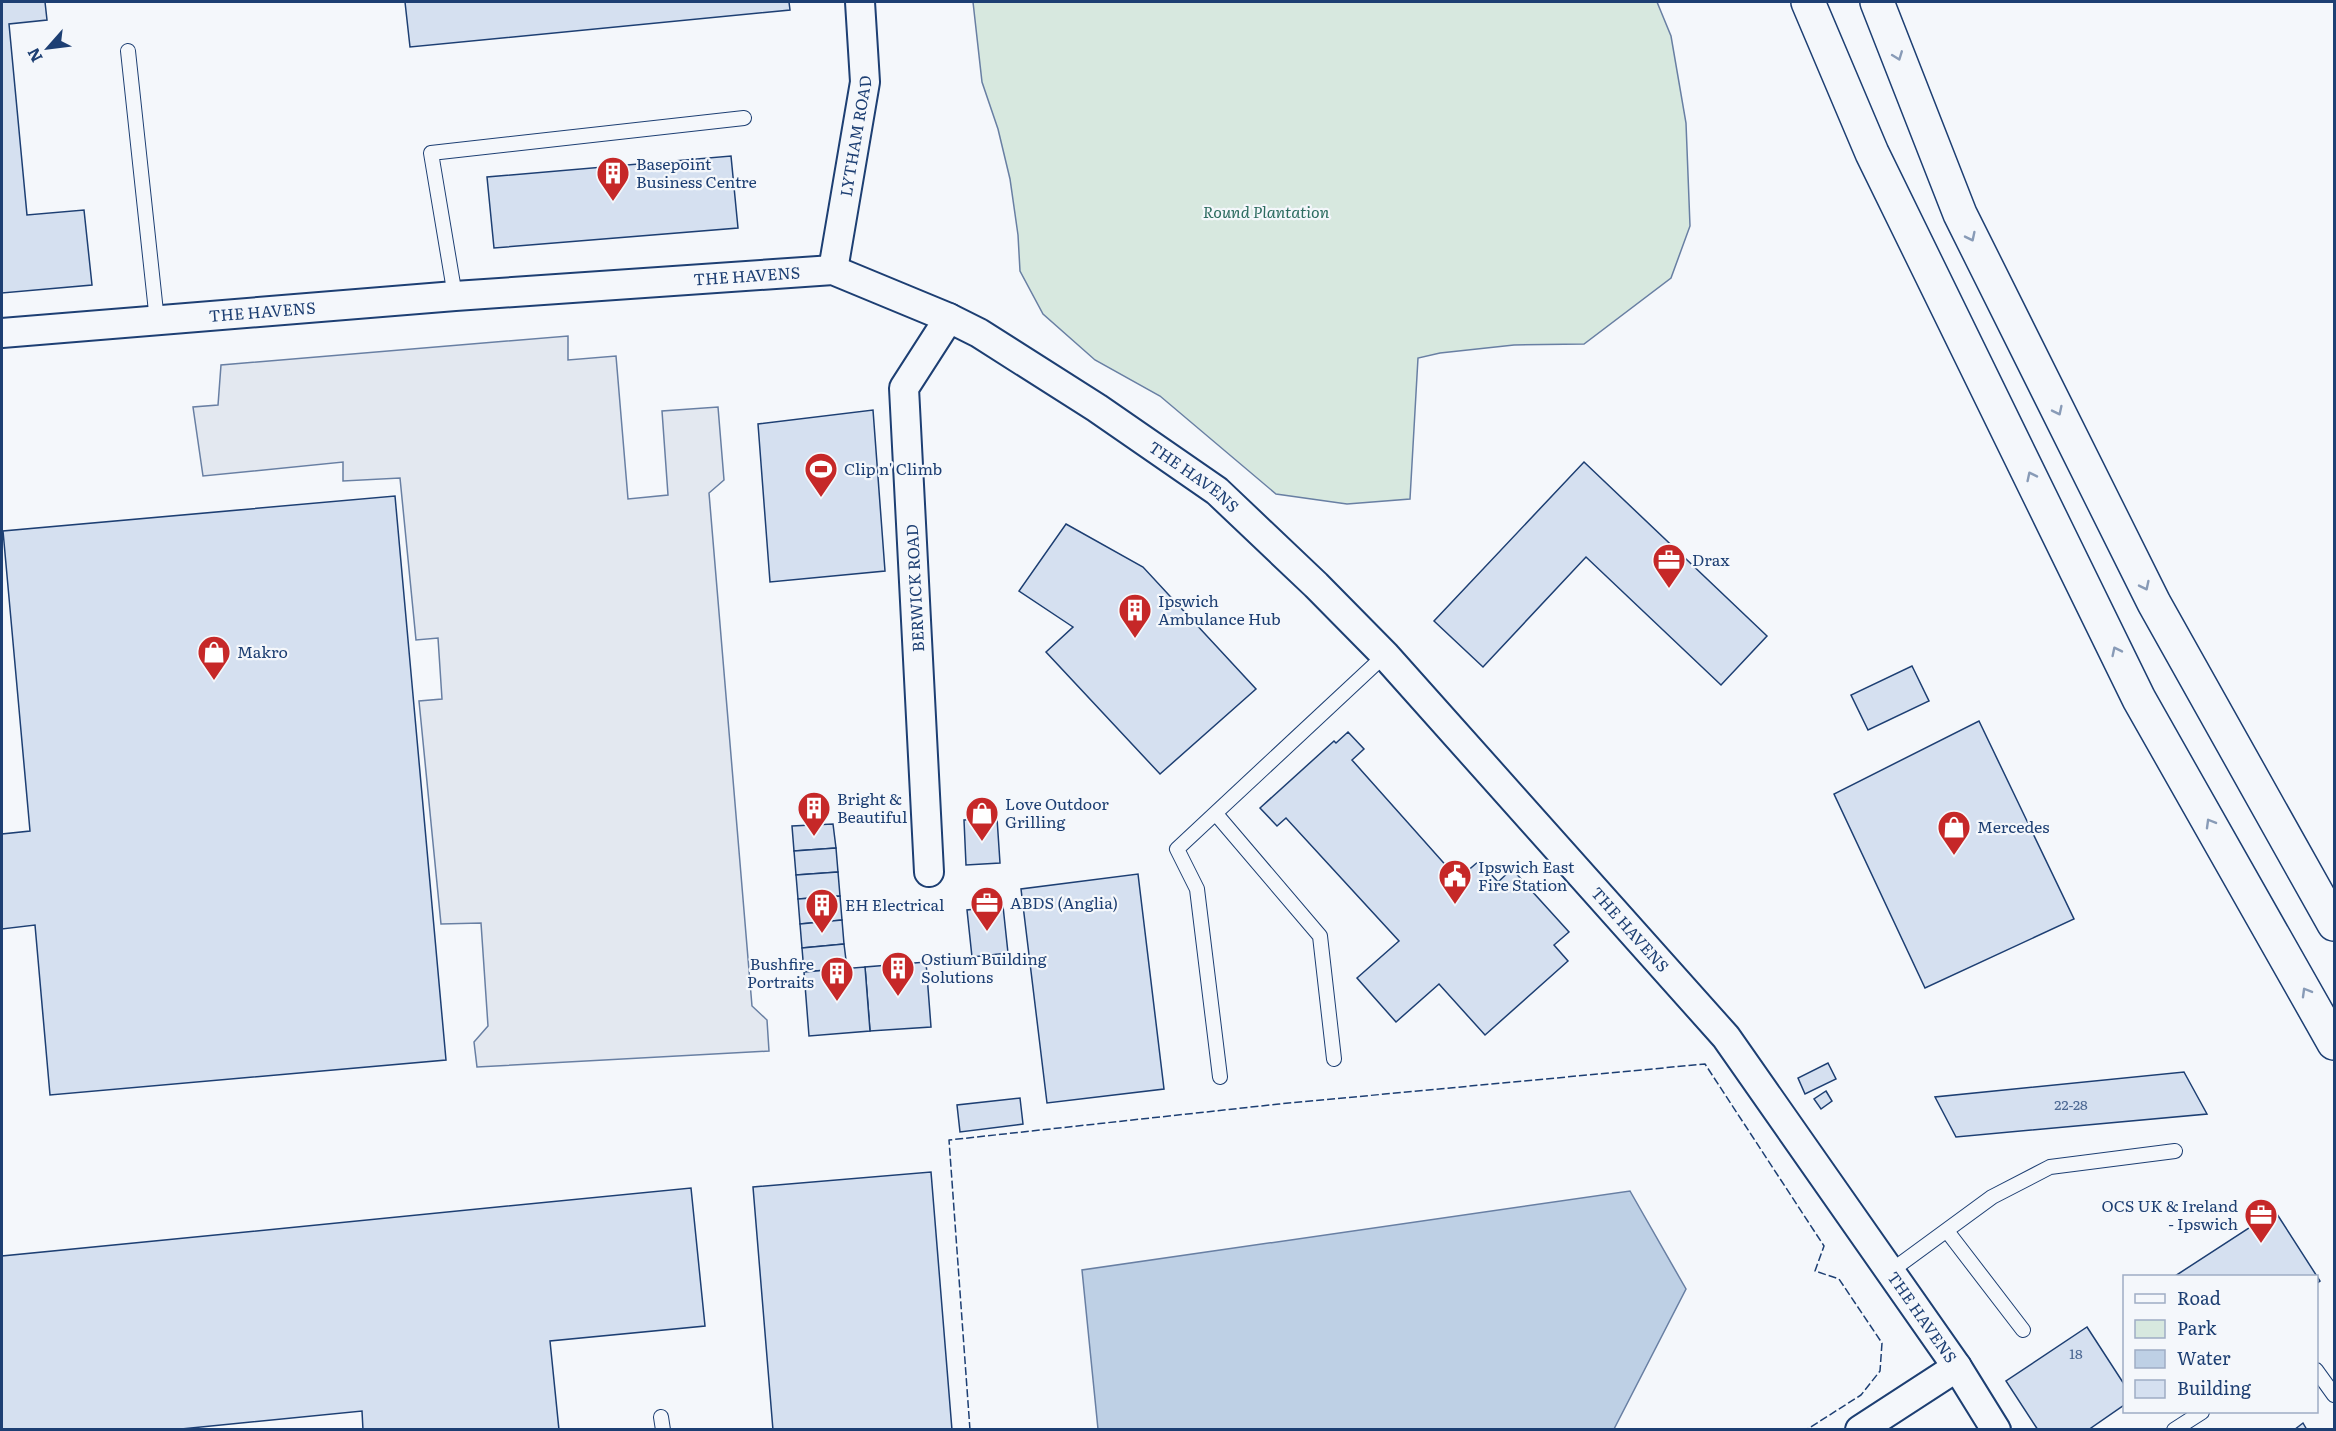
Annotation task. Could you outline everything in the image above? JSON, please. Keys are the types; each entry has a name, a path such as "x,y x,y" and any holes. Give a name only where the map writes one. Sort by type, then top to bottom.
{"highway":[{"path":"1808,2 1872,153 2139,699 2334,1043"},
{"path":"1877,2 1960,214 2154,603 2334,924"}],"street":[{"name":"LYTHAM ROAD","path":"833,270 865,82 860,2"},
{"name":"THE HAVENS","path":"2,333 455,296 833,270 949,318 979,333 1097,408 1217,491 1316,585 1385,655 1726,1037 1957,1366 1996,1430"},
{"name":"BERWICK ROAD","path":"929,872 904,388 949,318"},
{"path":"1860,1430 1957,1366"}],"lane":[{"path":"128,51 157,321"},
{"path":"455,296 431,153 744,118"},
{"path":"1220,1077 1197,889 1177,849 1385,655"},
{"path":"1216,814 1320,936 1334,1059"},
{"path":"1891,1271 1992,1197 2050,1167 2175,1151"},
{"path":"1947,1231 2023,1330"},
{"path":"2318,1373 2334,1395"},
{"path":"2174,1430 2200,1413"}],"green space":[{"name":"Round Plantation","path":"973,2 1657,2 1671,36 1686,123 1690,226 1671,278 1584,344 1514,345 1440,353 1418,358 1410,499 1347,504 1276,494 1160,396 1095,360 1043,314 1020,271 1018,235 1010,179 998,129 982,82"}],"shaded area":[{"path":"568,336 568,360 616,356 628,499 668,495 662,411 718,407 724,480 709,493 752,1006 767,1020 769,1051 477,1067 474,1042 488,1026 481,923 441,924 419,701 442,699 438,638 416,640 400,478 343,481 343,462 203,476 193,407 218,405 221,365"}],"water":[{"path":"1630,1191 1686,1289 1614,1429 1098,1429 1082,1270"}],"building":[{"path":"2,2 45,2 47,20 9,24 27,215 84,210 92,285 2,293"},
{"path":"405,2 789,2 790,10 410,47"},
{"name":"Basepoint Business Centre","path":"731,156 738,228 494,248 487,177"},
{"name":"Clip n' Climb","path":"873,410 885,571 770,582 758,424"},
{"name":"Drax","path":"1584,462 1767,636 1721,685 1586,557 1483,667 1434,621"},
{"name":"Makro","path":"395,496 446,1060 50,1095 35,925 2,929 2,834 30,831 3,531"},
{"name":"Ipswich Ambulance Hub","path":"1066,524 1143,567 1256,689 1160,774 1046,652 1073,627 1019,591"},
{"path":"1912,666 1929,701 1868,730 1851,695"},
{"name":"Mercedes","path":"1979,721 2074,919 1925,988 1834,794"},
{"name":"Ipswich East Fire Station","path":"1348,732 1364,749 1352,760 1458,879 1479,861 1498,882 1512,869 1569,932 1554,945 1568,961 1485,1035 1439,984 1396,1022 1357,978 1399,941 1286,818 1277,826 1260,808 1334,741 1336,743"},
{"name":"Love Outdoor Grilling","path":"997,818 1000,863 966,865 964,820"},
{"name":"Bright & Beautiful","path":"833,824 836,848 794,851 792,826"},
{"path":"836,848 838,872 796,875 794,851"},
{"path":"838,872 840,896 798,899 796,875"},
{"path":"1138,874 1164,1089 1047,1103 1021,889"},
{"path":"840,896 842,920 800,924 798,899"},
{"name":"ABDS (Anglia)","path":"1003,906 1008,953 972,957 967,910"},
{"name":"EH Electrical","path":"842,920 844,944 802,948 800,924"},
{"path":"844,944 847,968 804,972 802,948"},
{"name":"Ostium Building Solutions","path":"926,962 931,1027 870,1031 865,967"},
{"name":"Bushfire Portraits","path":"865,967 870,1031 809,1036 804,972"},
{"path":"1828,1063 1836,1079 1805,1094 1798,1078"},
{"path":"2184,1072 2207,1114 1956,1137 1935,1097"},
{"path":"1826,1091 1832,1101 1821,1109 1814,1099"},
{"path":"1020,1098 1023,1124 960,1132 957,1105"},
{"path":"931,1172 952,1430 773,1430 753,1187"},
{"path":"691,1188 705,1326 550,1341 559,1430 363,1430 362,1411 171,1430 2,1430 2,1256"},
{"name":"OCS UK & Ireland - Ipswich","path":"2275,1211 2316,1275 2177,1275"},
{"path":"2087,1327 2123,1382 2123,1406 2088,1430 2038,1430 2006,1381"},
{"path":"2303,1423 2307,1430 2294,1430"}],"fence":[{"path":"970,1430 949,1140 1279,1104 1705,1064 1824,1246 1815,1271 1839,1279 1882,1343 1880,1371 1861,1395 1806,1430"}],"place":[{"name":"Basepoint Business Centre","path":"613,202"},
{"name":"Clip n' Climb","path":"821,498"},
{"name":"Drax","path":"1669,589"},
{"name":"Ipswich Ambulance Hub","path":"1135,639"},
{"name":"Makro","path":"214,681"},
{"name":"Bright & Beautiful","path":"814,837"},
{"name":"Love Outdoor Grilling","path":"982,842"},
{"name":"Mercedes","path":"1954,856"},
{"name":"Ipswich East Fire Station","path":"1455,905"},
{"name":"ABDS (Anglia)","path":"987,932"},
{"name":"EH Electrical","path":"822,934"},
{"name":"Ostium Building Solutions","path":"898,997"},
{"name":"Bushfire Portraits","path":"837,1002"},
{"name":"OCS UK & Ireland - Ipswich","path":"2261,1244"}]}
